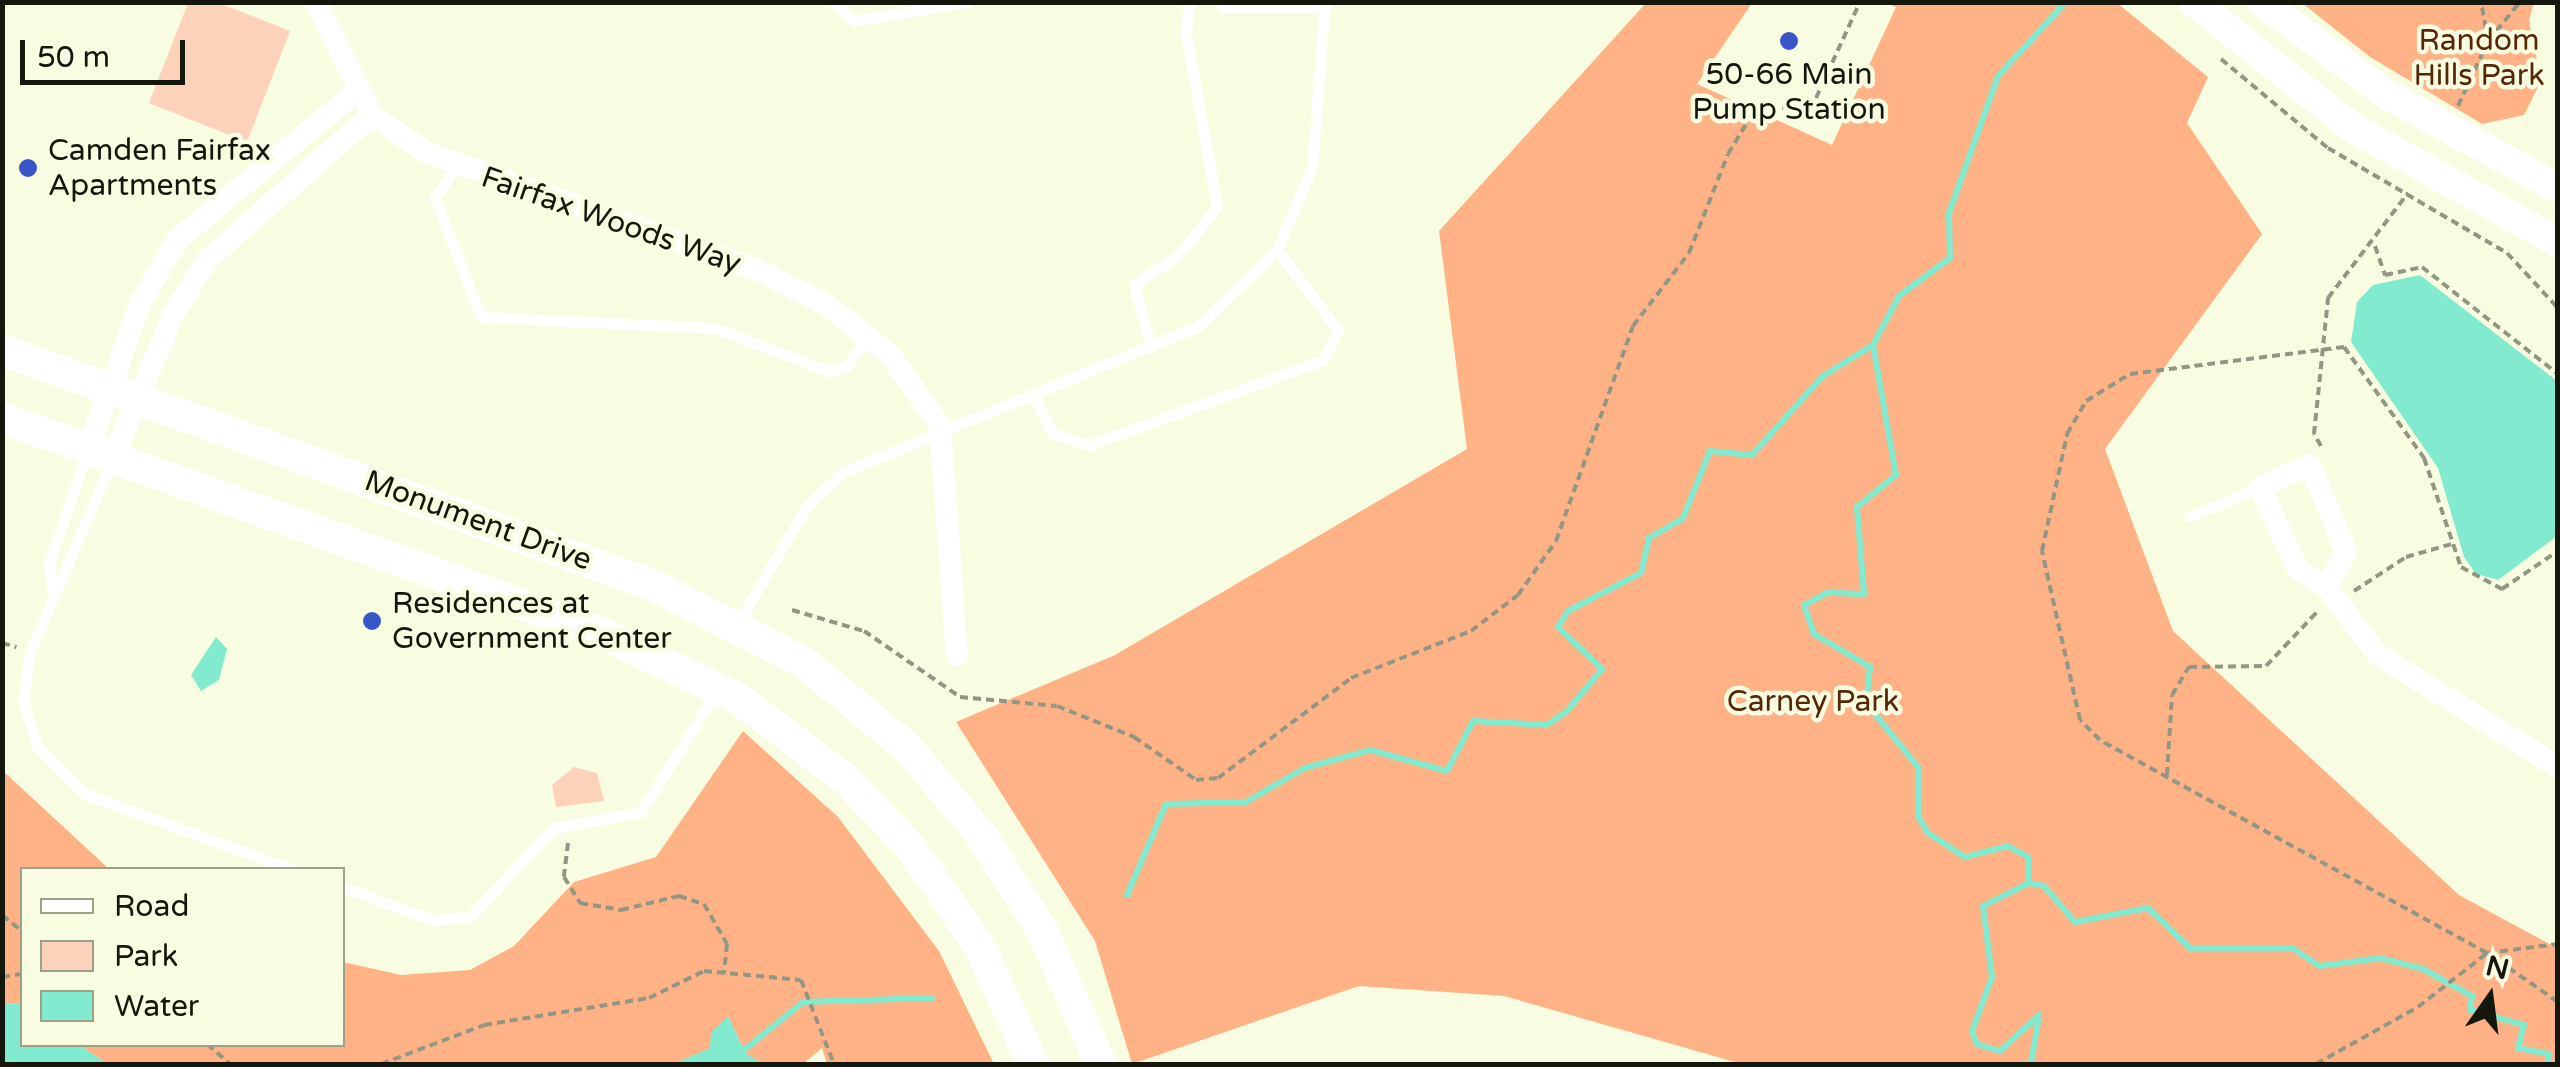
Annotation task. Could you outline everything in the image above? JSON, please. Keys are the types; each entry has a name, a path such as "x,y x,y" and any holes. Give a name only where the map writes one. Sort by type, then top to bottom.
{"main road":[{"name":"Monument Drive","path":"2,350 143,399 738,623 850,697 942,785 1042,930 1101,1064"},
{"path":"2,418 601,633 719,687 812,750 912,848 980,947 1033,1064"}],"street":[{"name":"Fairfax Woods Way","path":"316,2 356,92 372,115 456,168 742,264 867,336 940,425"},
{"path":"1226,2 1324,2"},
{"path":"2194,2 2353,128 2558,242"},
{"path":"2262,2 2386,94 2558,188"},
{"path":"101,453 109,388 150,281 177,240 356,92"},
{"path":"101,453 143,399 174,312 208,259 372,115"},
{"path":"940,425 957,655"},
{"path":"2334,597 2346,551 2310,465 2260,487 2297,568 2334,597 2378,655 2558,767"}],"lane":[{"path":"833,2 854,20 967,2"},
{"path":"1152,348 1134,284 1180,255 1217,206 1186,33 1189,2"},
{"path":"738,623 806,507 843,472 940,425 1033,394 1197,327 1277,250 1312,168 1324,2"},
{"path":"456,168 435,198 481,317 715,328 831,372 867,336"},
{"path":"1033,394 1053,434 1090,445 1323,360 1338,330 1277,250"},
{"path":"101,453 49,563 52,589 23,701 51,767 86,794 286,867"},
{"path":"52,589 72,568 101,453"},
{"path":"2188,517 2260,487"},
{"path":"345,888 433,920 470,917 564,822 641,812 719,687"}],"path":[{"path":"792,610 864,630 974,702 1044,704 1096,720 1196,780 1244,764 1351,678 1471,631 1518,595 1556,541 1632,326 1688,253 1728,154 1756,108 1808,107 1816,98 1860,2"},
{"path":"2481,2 2488,41"},
{"path":"2452,114 2488,41 2520,2"},
{"path":"2310,465 2323,450 2314,434 2332,288 2375,246 2408,193 2507,253 2558,308"},
{"path":"2375,246 2385,274 2422,267 2558,374"},
{"path":"2558,551 2502,589 2461,567 2424,458 2344,347 2324,347 2130,374 2086,401 2063,445 2044,586 2080,720 2167,775 2488,952 2558,1002"},
{"path":"2167,775 2172,695 2189,668 2266,666 2312,612 2328,621 2334,597 2406,557 2452,544"},
{"path":"564,822 571,895 621,910 679,896 704,904 727,944 724,973"},
{"path":"2316,1064 2418,1007 2488,952 2558,944"},
{"path":"381,1064 484,1025 531,1024 577,1004 649,998 704,971 794,977 804,986 817,1013 834,1064"},
{"path":"210,1047 230,1064"}],"green space":[{"path":"188,3 219,3 290,31 247,142 149,103"},
{"name":"Carney Park","path":"1646,3 1752,3 1697,84 1832,145 1896,7 1886,3 2117,3 2208,77 2187,123 2262,234 2105,449 2173,631 2459,895 2557,948 2557,1064 1742,1064 1504,996 1359,986 1132,1064 1095,941 956,722 1115,655 1467,449 1439,231"},
{"name":"Random Hills Park","path":"2302,3 2534,3 2529,20 2541,81 2524,115 2482,124 2370,57"},
{"path":"743,731 838,817 939,951 994,1064 827,1064 822,1048 803,1064 764,1064 746,1054 728,1016 711,1048 673,1064 108,1064 82,1047 345,1047 345,962 401,975 470,970 514,946 574,882 656,857"},
{"path":"574,767 597,773 604,801 556,807 552,785"},
{"path":"2,770 107,867 20,867 20,1003 3,1004"}],"water":[{"path":"2420,275 2557,381 2557,536 2498,580 2476,574 2464,557 2438,468 2351,342 2357,302 2373,285"},
{"path":"216,637 227,649 219,680 201,691 191,675"},
{"path":"20,1003 20,1047 82,1047 108,1064 3,1064 3,1004"},
{"path":"728,1016 746,1054 764,1064 673,1064 710,1048 711,1032"}],"waterway":[{"path":"1127,895 1166,804 1246,802 1305,768 1370,750 1447,771 1473,721 1547,725 1567,711 1602,669 1558,627 1568,611 1641,573 1649,538 1683,518 1710,451 1752,455 1823,376 1873,345 1899,296 1950,258 1949,213 1998,76 2066,2"},
{"path":"1873,345 1896,475 1857,507 1864,594 1827,593 1804,605 1814,634 1870,667 1866,703 1918,767 1918,816 1928,833 1965,857 2008,846 2028,857 2029,883 1983,906 1992,977 1972,1031 1977,1044 2000,1051 2039,1015 2031,1064"},
{"path":"2029,883 2044,886 2075,922 2148,908 2190,948 2292,948 2320,966 2380,958 2423,969 2472,996 2470,1010 2524,1025 2518,1048 2549,1054 2548,1064"},
{"path":"727,1064 803,1002 932,998"}],"place":[{"name":"50-66 Main Pump Station","path":"1789,41"},
{"name":"Camden Fairfax Apartments","path":"28,168"},
{"name":"Residences at Government Center","path":"372,621"}]}
